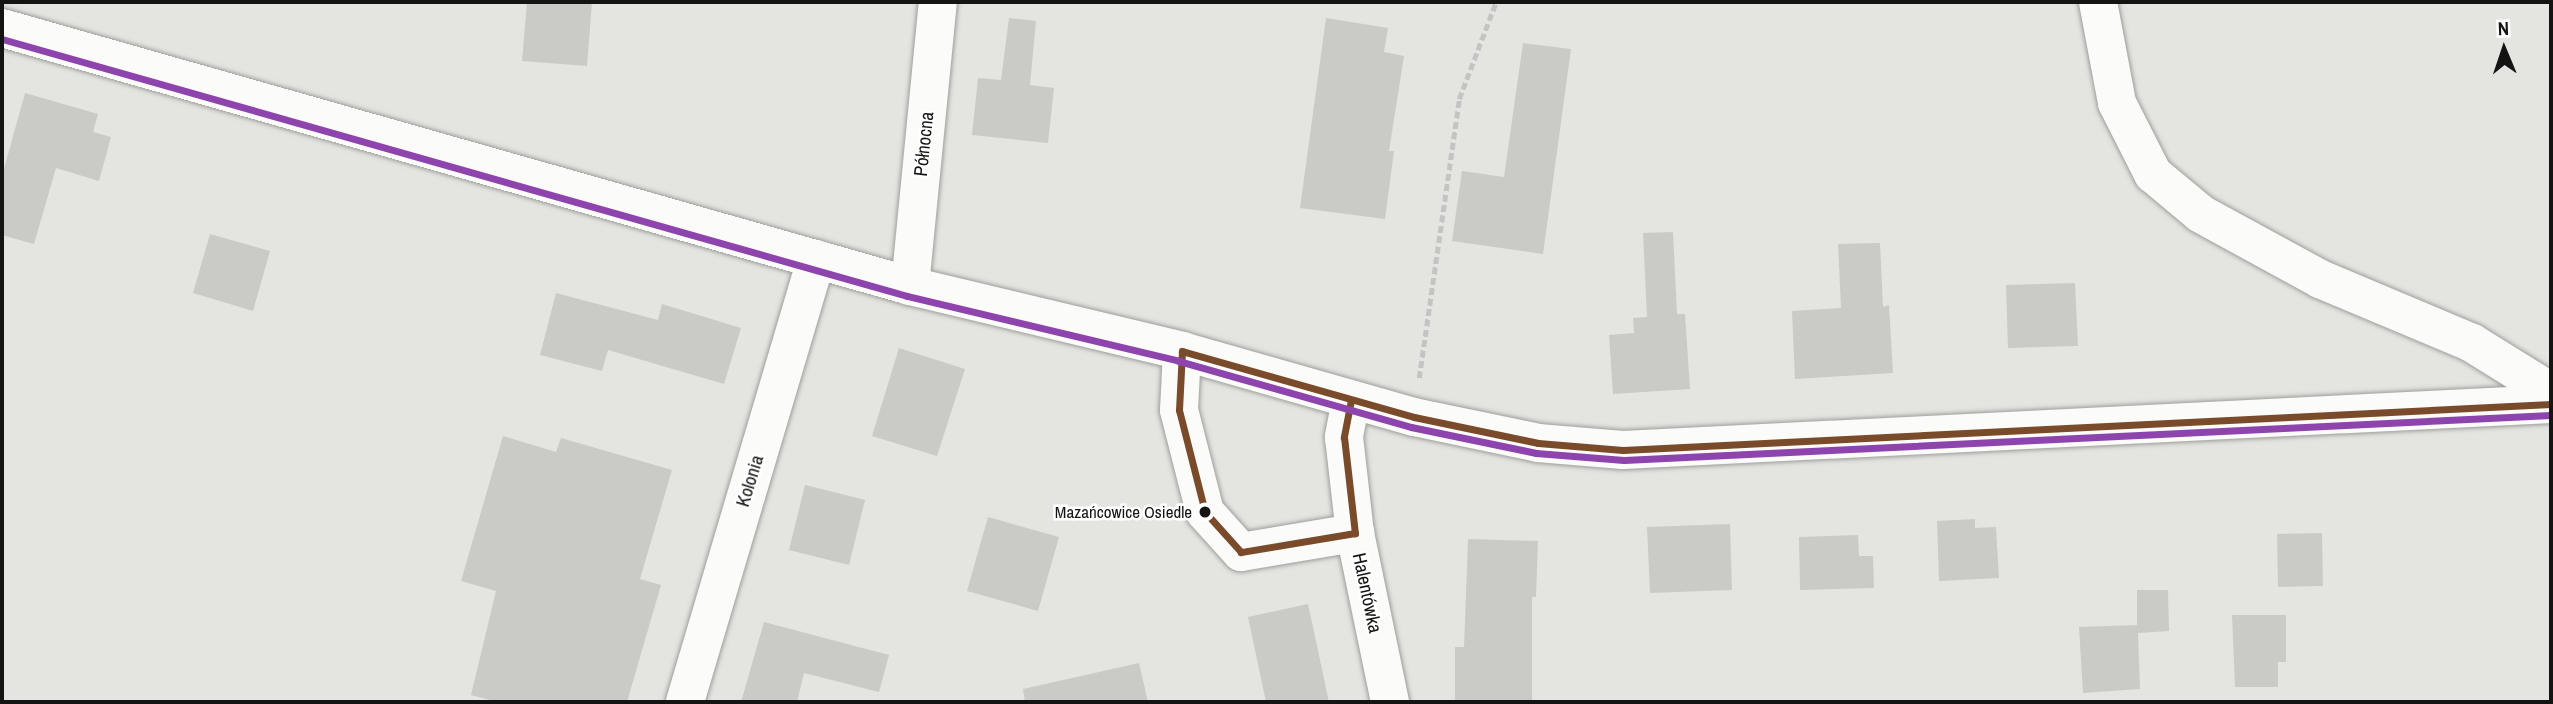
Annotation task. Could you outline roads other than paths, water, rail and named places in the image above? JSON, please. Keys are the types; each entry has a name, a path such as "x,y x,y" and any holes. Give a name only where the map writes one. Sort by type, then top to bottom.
{"street":[{"name":"Północna","path":"910,286 938,2"},
{"path":"2098,2 2117,103 2153,174 2201,214 2284,260 2472,343 2551,391"},
{"path":"2,28 910,286 1182,351 1413,416 1538,443 1623,450 2551,404"},
{"name":"Kolonia","path":"685,702 816,260"},
{"path":"1182,351 1179,410 1205,512 1241,552 1355,533"},
{"name":"Halentówka","path":"1351,400 1344,437 1355,533 1390,702"}],"place":[{"name":"Mazańcowice Osiedle","path":"1205,512"}]}
